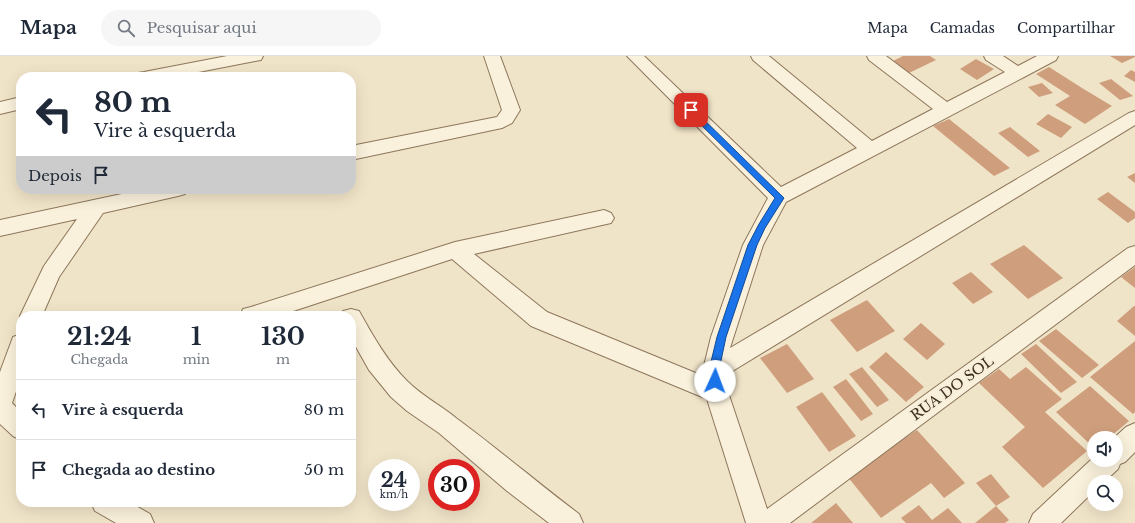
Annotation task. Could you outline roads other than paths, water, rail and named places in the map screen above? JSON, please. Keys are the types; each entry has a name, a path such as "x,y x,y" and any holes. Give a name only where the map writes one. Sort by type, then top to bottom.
{"street":[{"path":"170,72 255,56"},
{"path":"356,152 502,122 506,119 511,110 492,56"},
{"path":"635,56 779,198"},
{"path":"759,56 870,149"},
{"path":"875,56 946,110"},
{"path":"992,56 1018,73"},
{"path":"759,523 716,392 714,370 722,337 753,245 762,226 779,198 1050,56"},
{"path":"0,108 16,104"},
{"path":"714,370 1135,117"},
{"path":"0,228 154,194"},
{"path":"33,311 51,272 97,206"},
{"path":"266,311 456,250 604,218"},
{"path":"456,250 539,319 716,392"},
{"name":"RUA DO SOL","path":"769,523 1135,254"},
{"path":"334,288 347,311"},
{"path":"356,327 377,364 398,388 415,403 448,425 516,482 570,523"},
{"path":"16,361 5,399 16,419"},
{"path":"1123,446 1135,435"},
{"path":"1042,523 1102,467"},
{"path":"113,507 141,523"}]}
